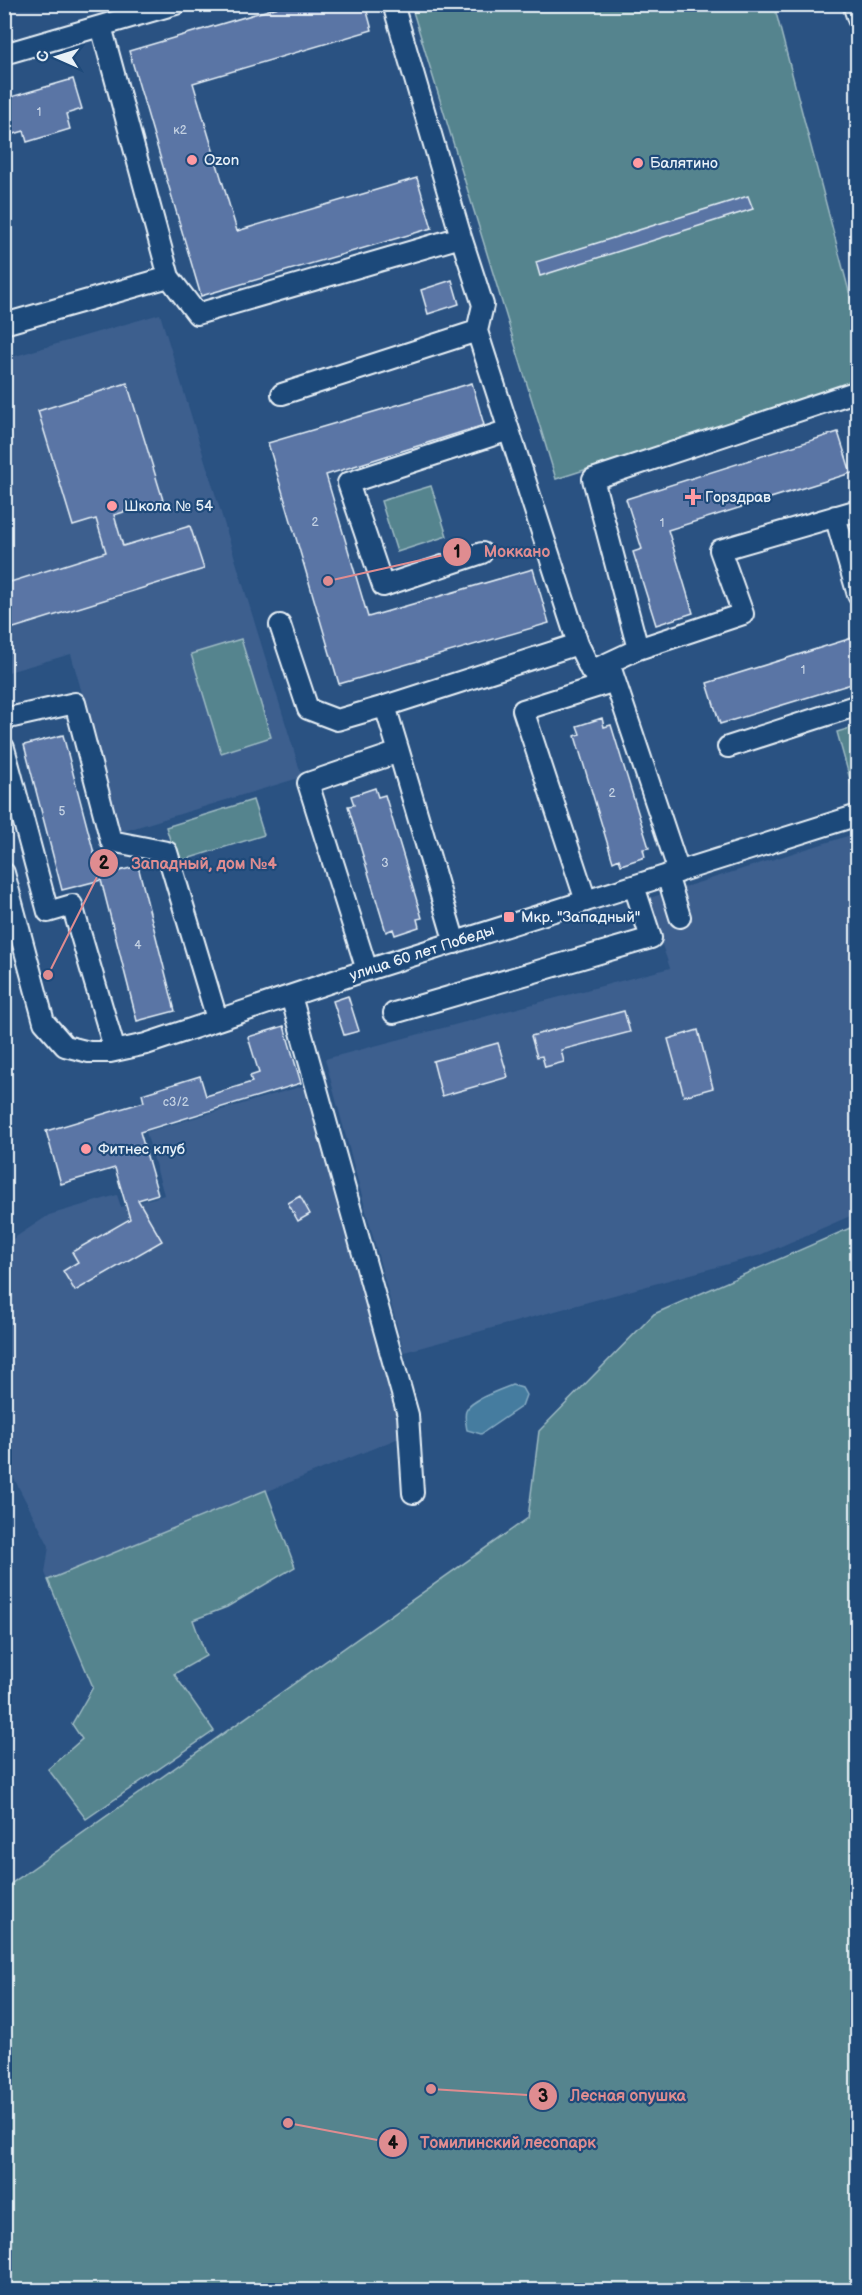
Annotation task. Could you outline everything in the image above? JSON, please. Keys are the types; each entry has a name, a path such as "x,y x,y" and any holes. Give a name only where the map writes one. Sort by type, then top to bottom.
{"street":[{"path":"4,54 176,4"},
{"path":"393,4 483,305 477,331 578,644 591,671 612,672"},
{"path":"853,4 858,19"},
{"path":"101,26 169,278 197,314 461,237"},
{"path":"4,324 169,278"},
{"path":"282,394 477,331"},
{"path":"638,648 593,479 857,393"},
{"path":"482,554 383,586 348,483 509,430"},
{"path":"586,901 523,710 612,672 638,648 743,614 720,550 858,510"},
{"path":"835,516 858,595"},
{"path":"280,625 308,709 337,720 578,644"},
{"path":"612,672 673,874 680,917"},
{"path":"4,719 75,703 111,841 167,852 217,1019"},
{"path":"728,747 858,705"},
{"path":"385,706 454,943"},
{"path":"4,748 48,912 72,905 115,1051"},
{"path":"367,970 308,783 399,752"},
{"name":"улица 60 лет Победы","path":"4,873 44,1022 65,1046 89,1052 115,1051 858,815"},
{"path":"394,1013 651,938 634,886"},
{"path":"291,996 408,1415 413,1492"}],"shaded area":[{"name":"Школа № 54","path":"160,314 302,777 121,832 71,654 5,673 5,359"},
{"path":"857,833 857,1213 761,1255 404,1352 325,1059 670,968 646,899"},
{"path":"306,1085 404,1436 48,1580 45,1573 49,1546 5,1461 5,1244 49,1215 117,1195 121,1207 164,1195 146,1132"},
{"path":"512,1385 522,1388 526,1395 522,1406 481,1434 467,1430 465,1415 473,1403"}],"green space":[{"name":"Балятино","path":"411,5 774,5 857,322 857,383 556,479"},
{"path":"431,486 447,536 397,552 381,501"},
{"path":"241,639 271,737 221,753 191,654"},
{"path":"857,726 858,796 855,797 837,732"},
{"path":"253,800 264,835 177,862 166,827"},
{"path":"857,1225 857,2290 5,2290 5,1888 528,1518 539,1431 654,1314"},
{"path":"266,1490 295,1567 227,1607 193,1620 206,1656 174,1674 214,1731 86,1819 48,1769 82,1739 72,1724 93,1687 48,1580"}],"building":[{"path":"289,4 365,4 372,30 193,83 237,231 417,178 432,228 201,296 129,51"},
{"path":"73,79 82,109 66,114 70,129 27,142 24,131 4,137 4,99"},
{"path":"748,196 753,209 540,276 536,262"},
{"path":"452,280 459,304 428,314 421,290"},
{"path":"127,383 163,500 114,515 123,546 190,526 204,569 4,631 4,584 106,552 96,519 73,526 38,411"},
{"path":"472,383 484,425 326,475 368,617 533,569 549,623 339,684 268,443"},
{"path":"838,432 851,473 668,530 693,613 656,625 633,552 642,549 626,499"},
{"path":"852,638 858,657 858,682 720,724 707,683"},
{"path":"602,718 604,727 611,725 649,848 643,849 645,857 621,865 619,859 613,862 575,736 580,734 577,726"},
{"path":"63,735 100,876 138,866 175,1011 137,1021 101,880 62,890 24,745"},
{"path":"375,788 378,797 385,795 422,918 417,919 419,927 395,935 393,929 386,932 348,806 354,805 351,796"},
{"path":"348,996 359,1031 344,1035 333,1001"},
{"path":"624,1011 630,1032 561,1050 564,1062 545,1067 542,1056 537,1057 531,1036"},
{"path":"284,1026 301,1083 140,1132 158,1194 138,1200 162,1241 75,1291 63,1271 78,1262 72,1252 130,1219 115,1168 61,1184 46,1131 144,1102 142,1094 200,1076 206,1096 252,1082 250,1076 259,1073 248,1037"},
{"path":"698,1030 713,1088 684,1096 668,1039"},
{"path":"498,1043 508,1077 442,1096 433,1061"},
{"path":"300,1196 310,1214 298,1221 288,1203"}],"place":[{"name":"Ozon","path":"192,160"},
{"name":"Балятино","path":"638,163"},
{"name":"Горздрав","path":"693,497"},
{"name":"Школа № 54","path":"112,506"},
{"name":"Моккано","path":"328,581"},
{"name":"Мкр. \"Западный\"","path":"509,917"},
{"name":"Западный, дом №4","path":"48,975"},
{"name":"Фитнес клуб","path":"86,1149"},
{"name":"Лесная опушка","path":"431,2089"},
{"name":"Томилинский лесопарк","path":"288,2123"}]}
